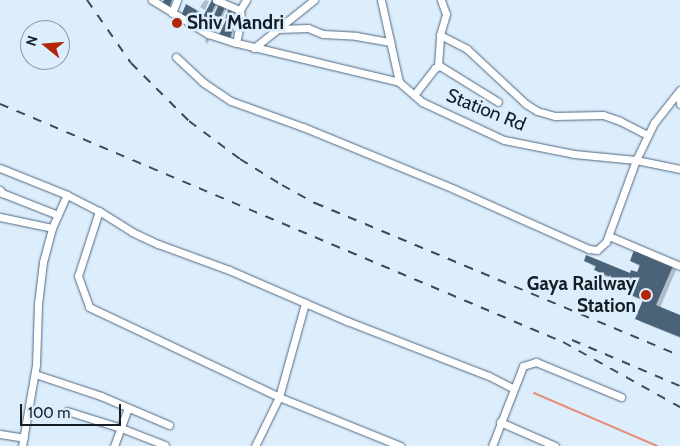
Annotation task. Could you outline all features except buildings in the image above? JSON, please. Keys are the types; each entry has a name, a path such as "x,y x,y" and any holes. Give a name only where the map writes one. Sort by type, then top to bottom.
{"street":[{"path":"152,0 208,34 254,48 399,82 381,0"},
{"path":"172,13 177,0"},
{"path":"216,0 240,10"},
{"path":"236,43 241,20 240,10 246,0"},
{"path":"414,95 438,66 440,35 446,14 441,0"},
{"path":"254,48 310,2"},
{"path":"278,29 308,28 323,34 356,36 390,42"},
{"path":"440,35 467,49 537,112 555,116 603,115 648,135"},
{"path":"176,57 204,83 230,101 303,127 454,189 579,246 597,250 603,247 609,236 636,160 654,123 679,94"},
{"path":"438,66 444,67 498,102"},
{"name":"Station Rd","path":"399,82 422,102 504,140 574,154 636,160 680,169"},
{"path":"679,94 680,104"},
{"path":"0,168 67,195 149,240 230,270 305,303 490,376 513,388"},
{"path":"0,190 2,193 58,215"},
{"path":"22,446 35,374 40,286 52,228 67,195"},
{"path":"99,211 78,276 89,307 279,398 400,446"},
{"path":"0,217 52,228"},
{"path":"609,236 680,266"},
{"path":"255,446 279,398 305,303"},
{"path":"492,446 523,366 536,362 621,397"},
{"path":"35,374 76,387 169,425"},
{"path":"114,446 128,408"},
{"path":"67,411 121,428 165,445"},
{"path":"500,422 555,446"},
{"path":"0,434 24,438"}],"waterway":[{"path":"534,393 657,446"}],"railway":[{"path":"87,0 131,63 189,121 240,159 282,185 315,203 680,356"},
{"path":"0,104 563,342 680,407"},
{"path":"572,340 680,386"}],"place":[{"name":"Shiv Mandri","path":"177,23"},
{"name":"Gaya Railway Station","path":"646,295"}]}
